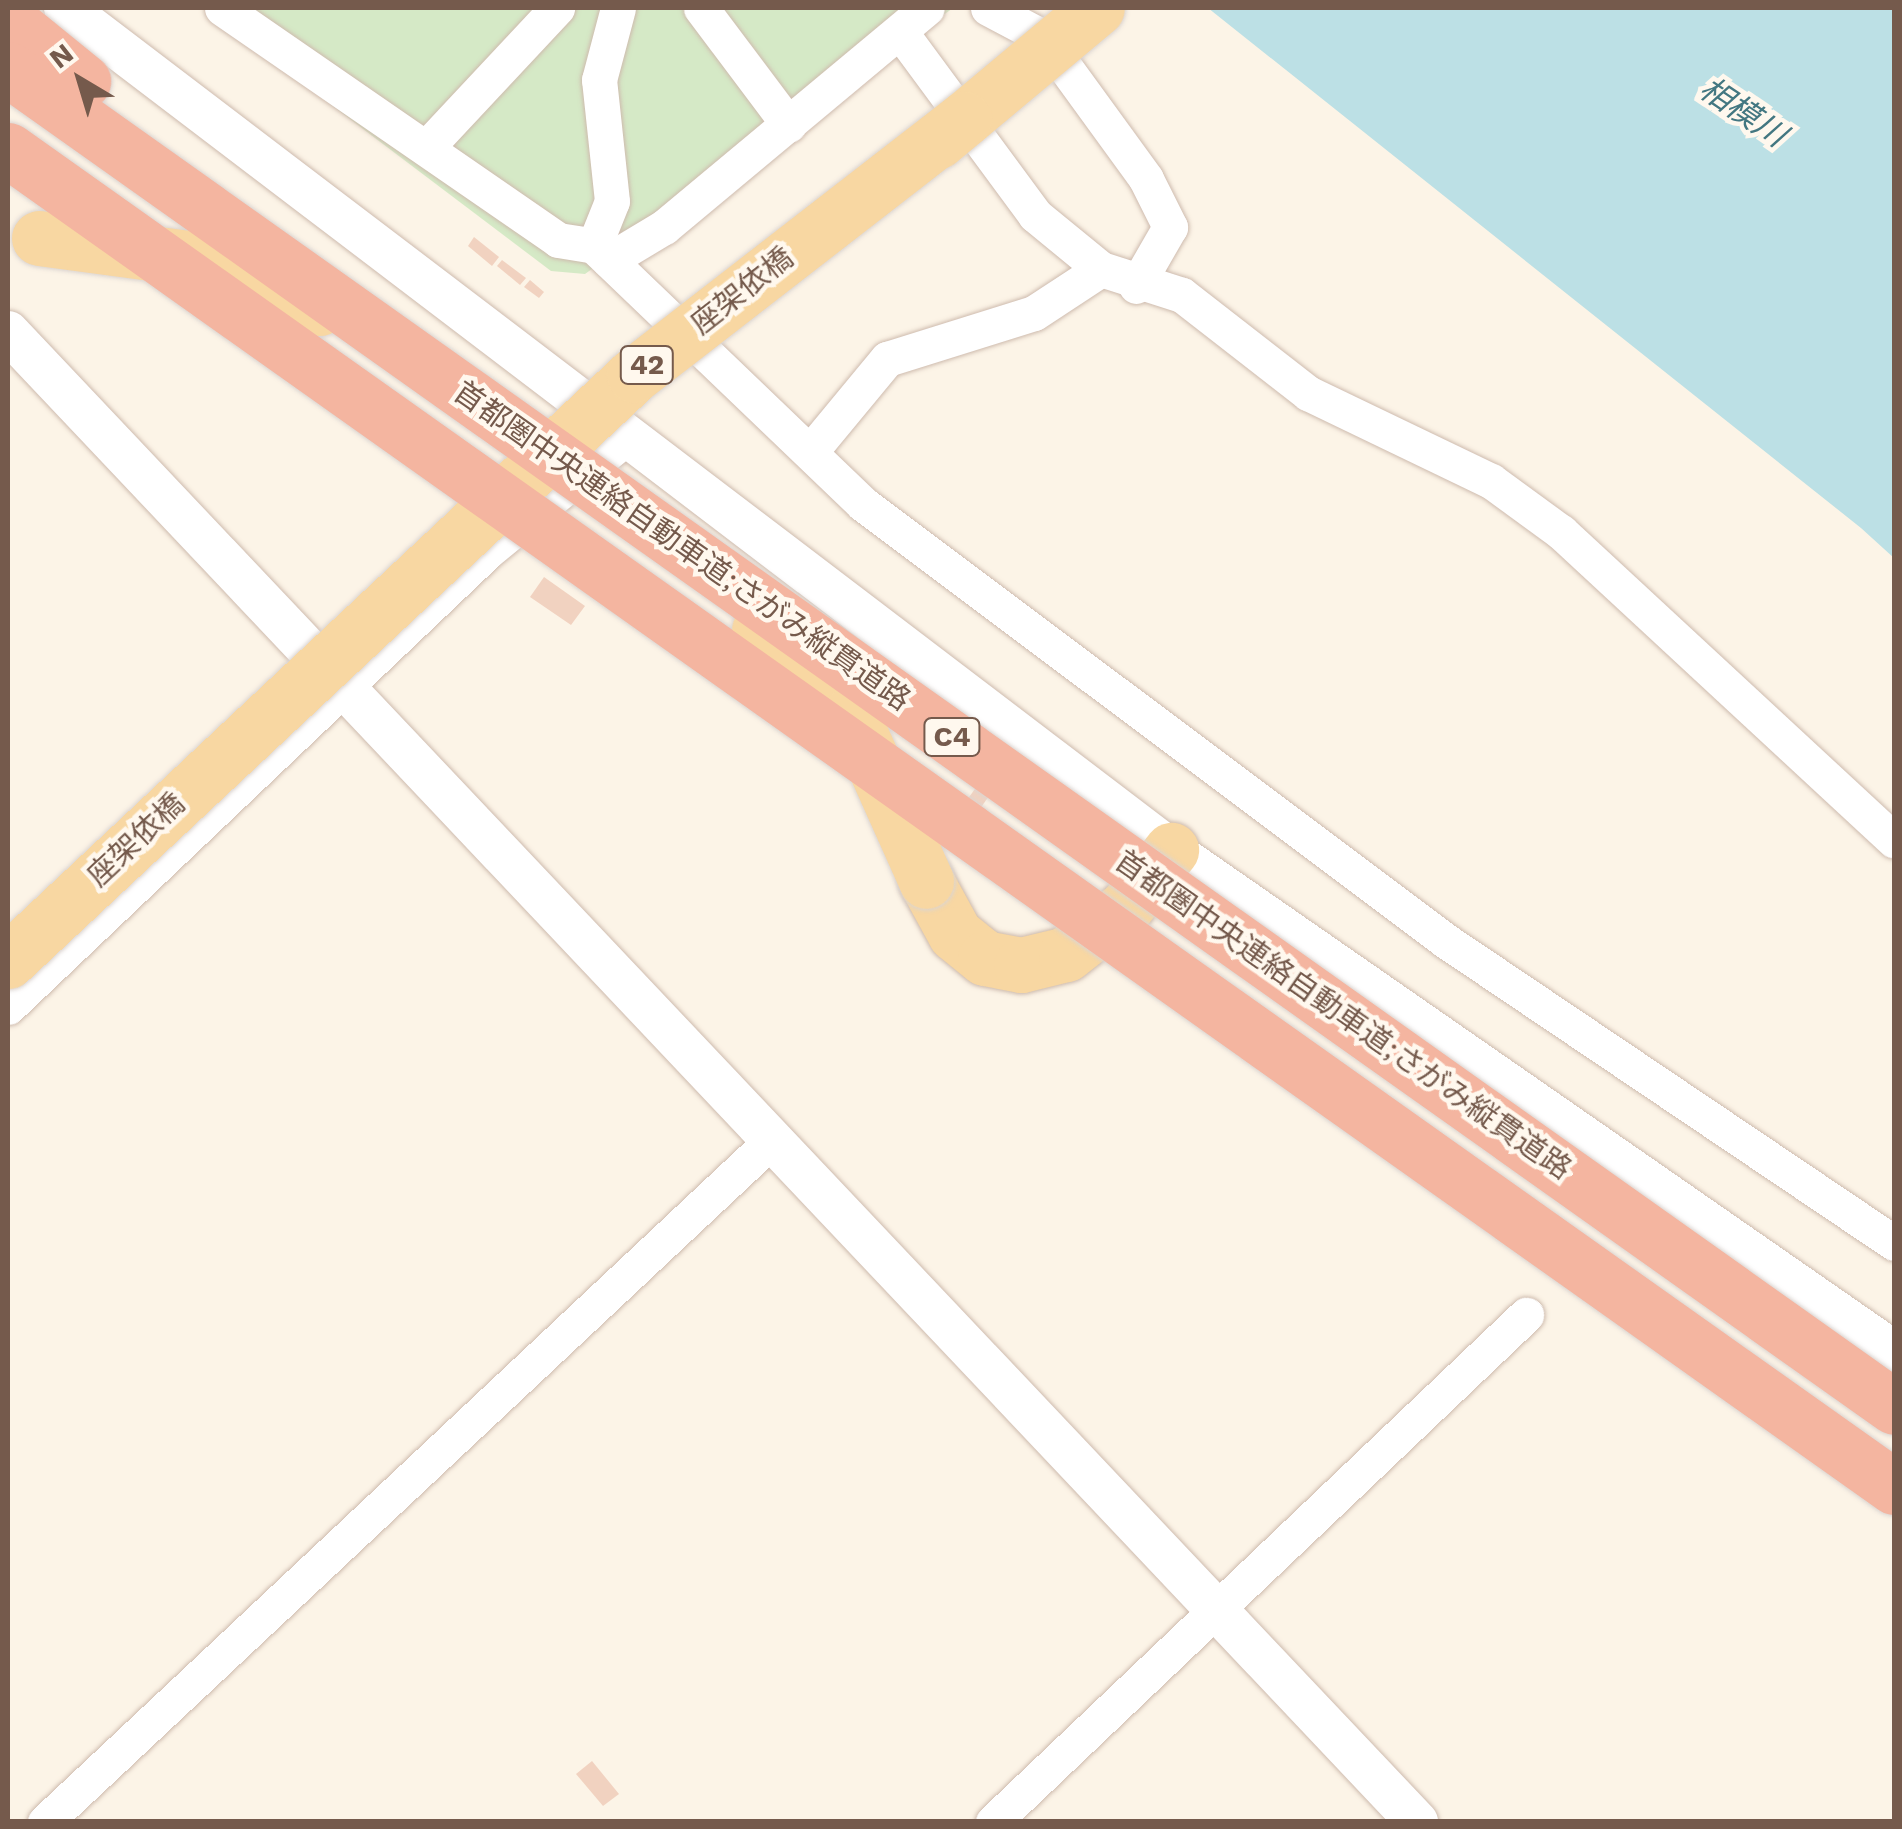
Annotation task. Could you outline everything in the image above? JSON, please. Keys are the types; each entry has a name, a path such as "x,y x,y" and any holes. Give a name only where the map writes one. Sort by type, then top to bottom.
{"highway":[{"path":"8,22 482,404"},
{"name":"首都圏中央連絡自動車道;さがみ縦貫道路","path":"8,69 1894,1407"},
{"name":"首都圏中央連絡自動車道;さがみ縦貫道路","path":"8,150 1894,1487"},
{"path":"8,174 304,358"}],"main road":[{"path":"8,22 19,8"},
{"name":"座架依橋","path":"8,961 546,466 1097,8"},
{"path":"23,237 212,261 302,296 546,466 810,670 851,713 955,934 985,958 1021,965 1066,954 1126,906 1171,850"}],"street":[{"path":"66,8 1171,850 1894,1352"},
{"path":"222,8 558,240 602,253 863,504 1446,941 1894,1243"},
{"path":"426,148 557,8"},
{"path":"602,253 612,201 599,80 618,8"},
{"path":"701,8 789,125"},
{"path":"602,253 789,125 927,8"},
{"path":"988,8 1043,37 1146,179 1170,227 1136,286"},
{"path":"901,33 1035,215 1100,269 1136,286 1182,296 1308,393 1492,481 1561,532 1894,840"},
{"path":"810,452 887,360 1034,313 1100,269"},
{"path":"8,332 337,658 773,1139 1417,1822"},
{"path":"8,1007 337,658 587,402"},
{"path":"8,940 337,658 628,436"},
{"path":"45,1822 773,1139"},
{"path":"994,1822 1526,1315"}],"green space":[{"path":"203,8 953,8 585,274 551,271"}],"water":[{"name":"相模川","path":"1208,8 1894,8 1894,558 1861,528"}],"building":[{"path":"474,237 499,257 492,266 468,246"},
{"path":"502,260 526,278 520,285 497,266"},
{"path":"530,280 544,292 539,298 524,287"},
{"path":"544,577 585,606 571,625 530,597"},
{"path":"983,778 996,786 977,813 964,804"},
{"path":"592,1761 619,1794 603,1806 576,1774"}]}
